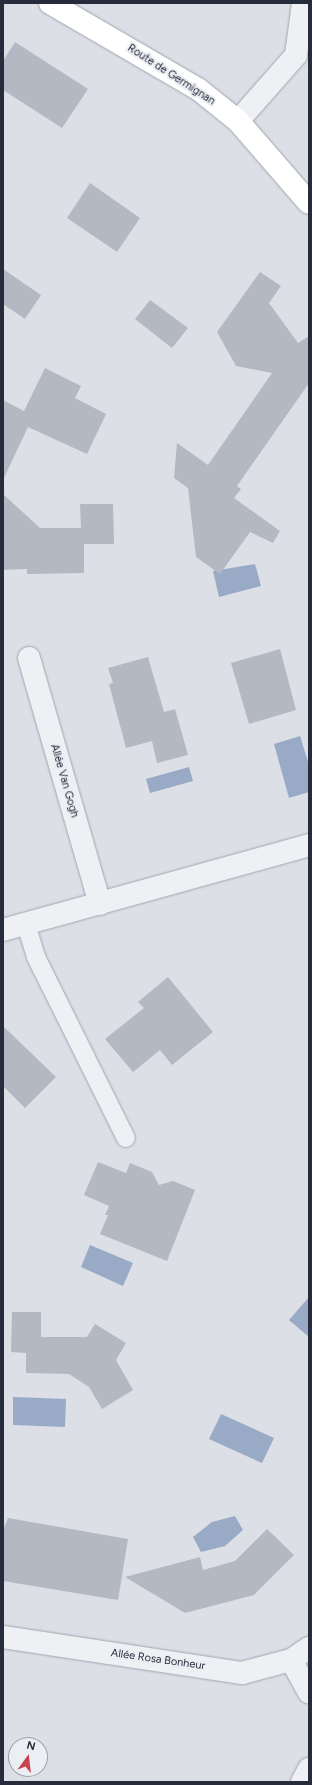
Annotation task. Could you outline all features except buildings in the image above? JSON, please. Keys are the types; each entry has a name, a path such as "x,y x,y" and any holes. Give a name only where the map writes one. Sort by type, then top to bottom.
{"street":[{"name":"Route de Germignan","path":"50,3 198,89 238,121 309,203"},
{"path":"238,121 296,55 303,3"},
{"name":"Allée Van Gogh","path":"29,658 100,904"},
{"path":"3,930 309,845"},
{"name":"Allée Rosa Bonheur","path":"3,1637 242,1673 291,1660 309,1648"},
{"path":"291,1660 309,1692"},
{"path":"302,1782 309,1770"}],"lane":[{"path":"26,924 36,957 126,1138"}],"water":[{"path":"255,564 261,586 219,597 213,571"},
{"path":"300,736 309,765 309,792 289,798 274,744"},
{"path":"189,767 193,781 150,793 146,779"},
{"path":"90,1245 133,1263 123,1286 81,1267"},
{"path":"309,1297 309,1337 289,1320"},
{"path":"13,1397 66,1399 65,1427 13,1425"},
{"path":"221,1414 274,1438 262,1463 209,1439"},
{"path":"235,1516 243,1530 225,1546 201,1552 193,1537 212,1522"}]}
